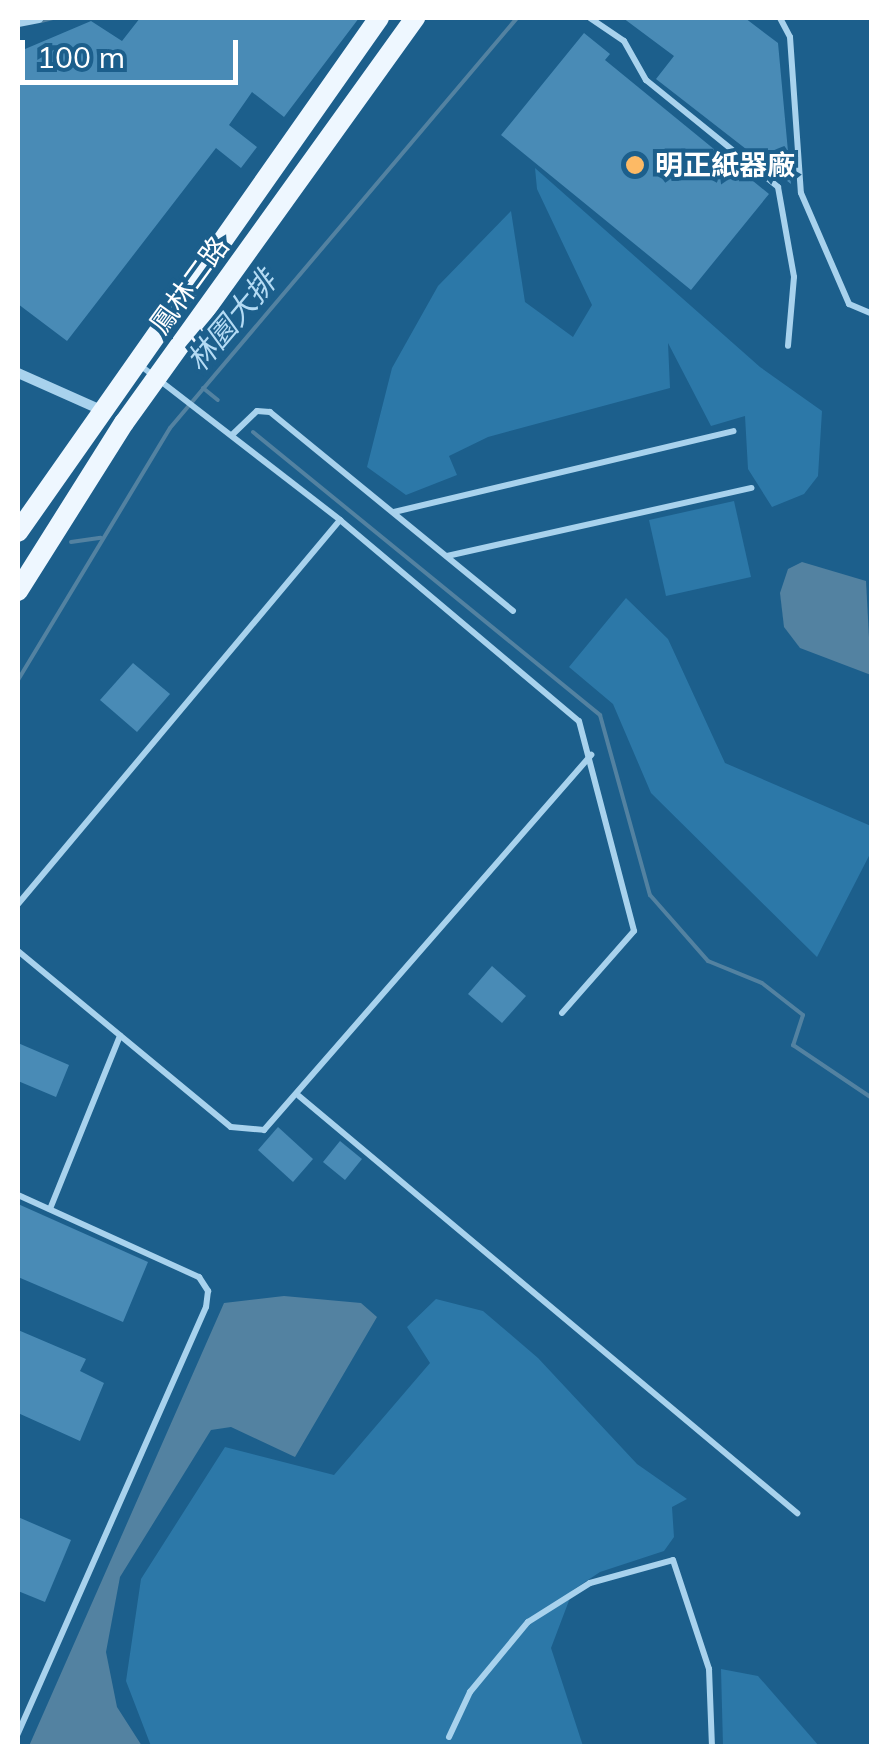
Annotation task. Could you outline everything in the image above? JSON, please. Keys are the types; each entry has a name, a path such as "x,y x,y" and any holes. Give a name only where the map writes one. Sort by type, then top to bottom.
{"main road":[{"name":"鳳林二路","path":"18,532 379,18"},
{"name":"鳳林二路","path":"18,591 415,18"}],"street":[{"path":"18,22 38,18"},
{"path":"18,373 101,410"}],"lane":[{"path":"590,18 624,41 646,80 778,187 794,277 788,346"},
{"path":"780,18 790,37 801,193 849,304 872,314"},
{"path":"136,362 340,520 580,720 592,754 634,931 562,1013"},
{"path":"233,434 257,411 270,412 513,611"},
{"path":"394,512 732,431"},
{"path":"447,556 752,488"},
{"path":"18,904 340,520"},
{"path":"18,951 231,1127 264,1130 299,1096 592,754"},
{"path":"50,1209 120,1036"},
{"path":"299,1096 797,1513"},
{"path":"18,1194 199,1277 208,1291 206,1307 18,1734"},
{"path":"449,1737 470,1692 528,1622 590,1583 673,1560 709,1670 712,1746"}],"shaded area":[{"path":"535,168 760,367 822,411 818,476 804,494 772,507 748,469 745,416 711,426 668,343 670,388 488,437 449,456 457,475 406,495 367,467 392,368 438,286 511,211 525,302 573,337 592,305 537,189"},
{"path":"734,501 751,577 666,596 649,520"},
{"path":"802,562 866,581 871,675 800,648 784,627 780,593 788,569"},
{"path":"626,598 668,639 725,763 871,826 871,852 817,957 651,793 613,704 569,667"},
{"path":"284,1296 361,1303 377,1317 295,1457 231,1427 211,1430 120,1577 106,1652 117,1707 142,1746 29,1746 224,1303"},
{"path":"436,1299 483,1311 538,1358 637,1464 687,1499 672,1507 674,1537 664,1551 600,1572 573,1590 551,1648 583,1746 151,1746 126,1681 141,1579 225,1447 334,1475 430,1363 407,1327"},
{"path":"721,1669 758,1676 819,1746 723,1746"}],"building":[{"path":"140,18 359,18 284,117 252,92 229,125 257,147 241,168 216,148 67,341 18,304 18,52 91,21 122,41"},
{"path":"623,18 745,18 778,43 791,184 656,79 674,56"},
{"name":"明正紙器廠","path":"584,33 610,54 605,60 769,194 691,290 501,135"},
{"path":"133,663 170,694 137,732 100,700"},
{"path":"492,966 526,996 502,1023 468,994"},
{"path":"18,1043 69,1065 56,1097 18,1081"},
{"path":"278,1127 313,1159 293,1182 258,1150"},
{"path":"340,1141 362,1159 345,1180 323,1162"},
{"path":"18,1204 148,1262 123,1322 18,1277"},
{"path":"18,1330 86,1359 80,1371 104,1383 80,1441 18,1413"},
{"path":"18,1517 71,1540 45,1602 18,1591"}],"waterway":[{"path":"41,21 53,18"},
{"name":"林園大排","path":"18,680 170,428 517,18"},
{"path":"203,388 218,400"},
{"path":"253,432 600,715 650,895 708,961 762,983 803,1015 793,1045 872,1098"},
{"path":"71,542 101,538"}],"place":[{"name":"明正紙器廠","path":"635,165"}]}
